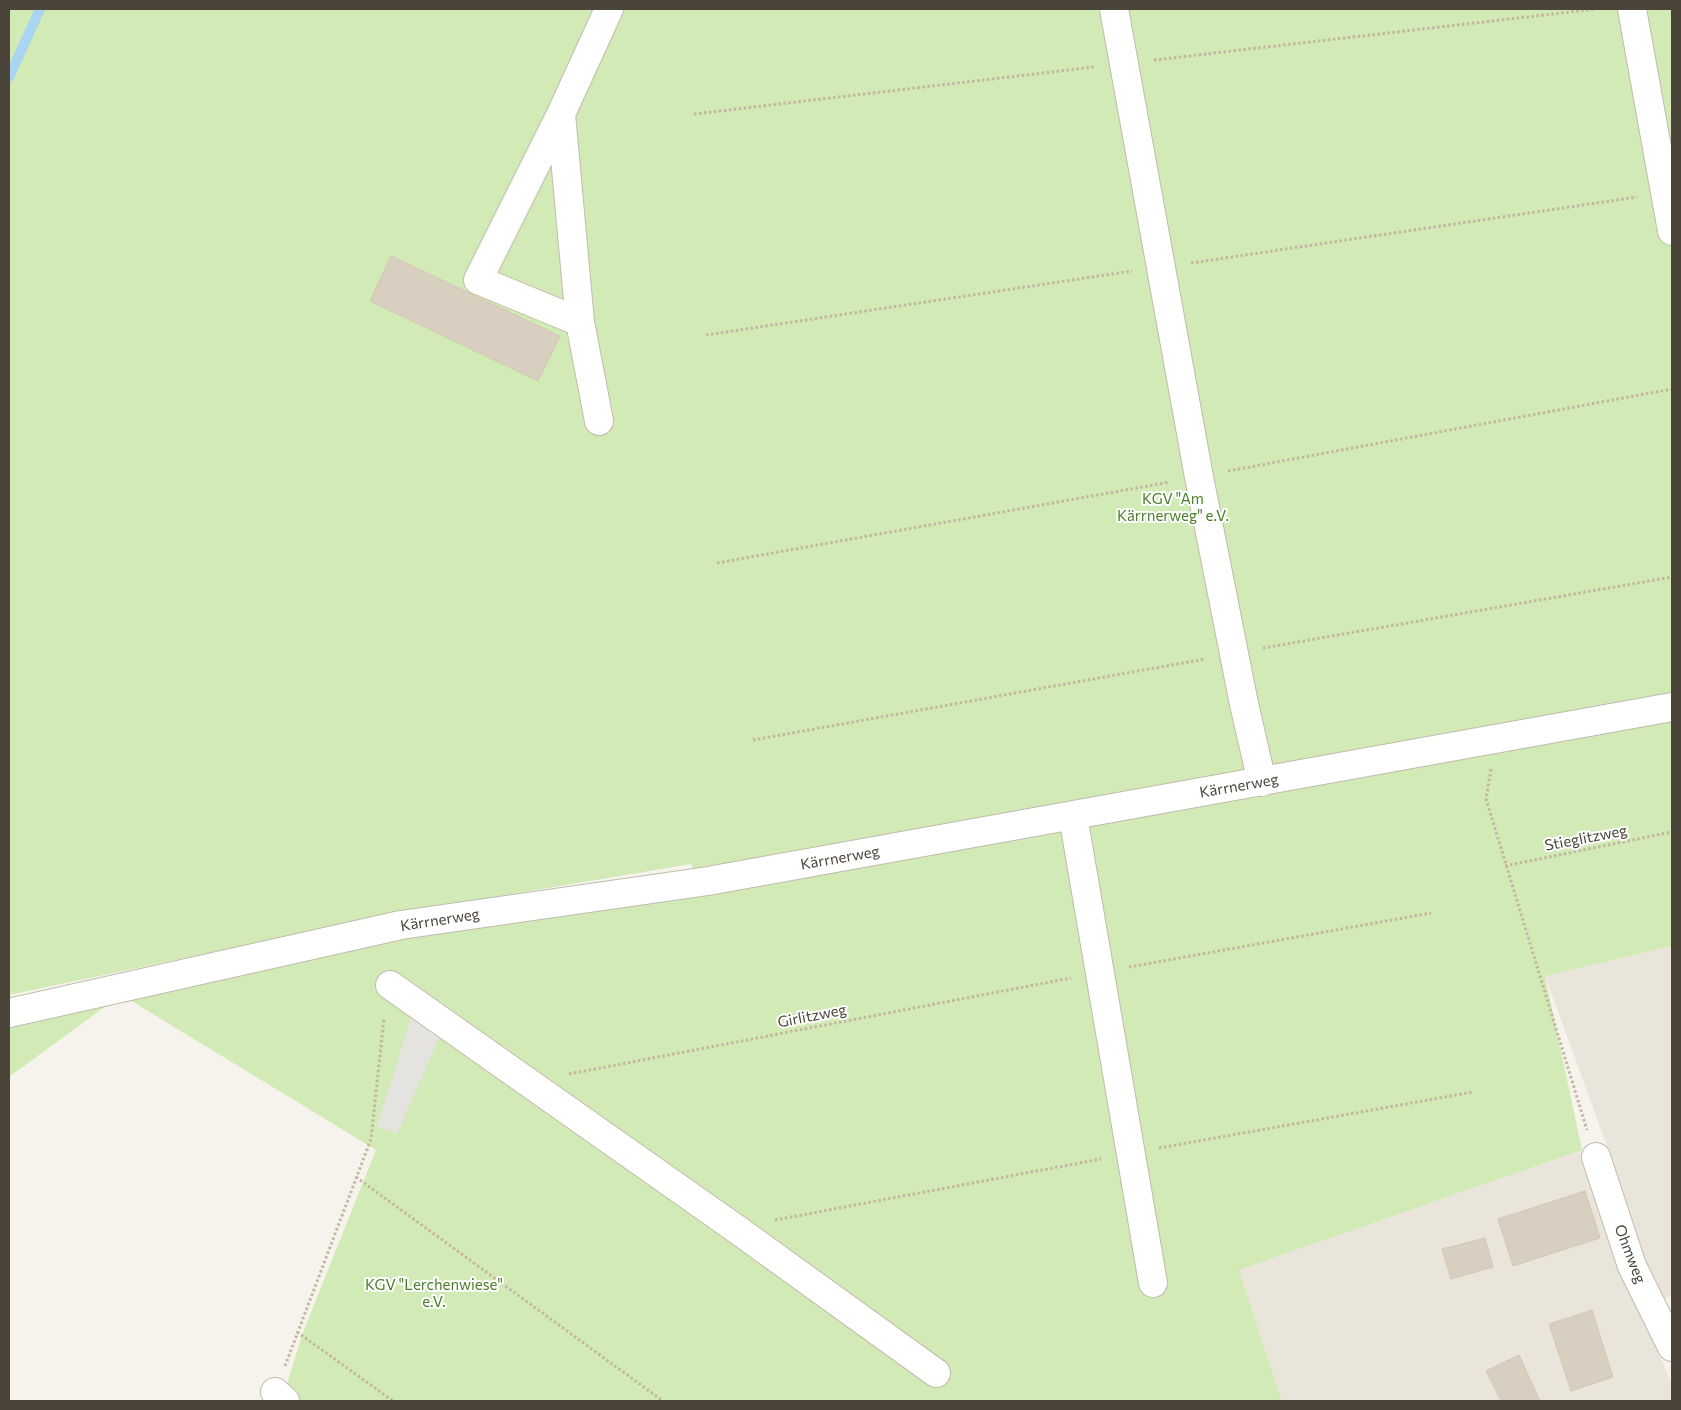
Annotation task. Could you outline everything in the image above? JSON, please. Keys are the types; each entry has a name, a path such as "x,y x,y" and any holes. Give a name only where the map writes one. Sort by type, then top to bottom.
{"street":[{"path":"580,322 478,280 561,114 609,9"},
{"path":"1114,9 1199,476 1244,704 1262,782"},
{"path":"1632,9 1672,231"},
{"path":"561,114 580,322 599,421"},
{"name":"Kärrnerweg","path":"9,1012 401,925 708,881 1672,707"},
{"path":"1073,816 1153,1283"},
{"path":"390,985 727,1222 936,1373"},
{"name":"Ohmweg","path":"1596,1157 1632,1266 1666,1318 1672,1347"}],"path":[{"path":"717,563 1672,389"},
{"path":"1497,739 1486,799 1505,866 1596,1157"},
{"name":"Stieglitzweg","path":"1505,866 1672,832"},
{"name":"Girlitzweg","path":"528,1082 1101,973 1431,913"},
{"path":"280,1396 297,1332 371,1139 380,1040 390,985"},
{"path":"356,1178 663,1401"},
{"path":"297,1332 393,1401"}],"shaded area":[{"path":"1672,946 1672,1296 1659,1300 1608,1149 1545,976"},
{"path":"414,1009 443,1029 397,1134 377,1126"},
{"path":"1582,1150 1625,1273 1672,1385 1672,1401 1282,1401 1239,1270"}],"green space":[{"name":"KGV \"Am Kärrnerweg\" e.V.","path":"9,9 1672,9 1672,946 1545,976 1582,1150 1239,1270 1282,1401 282,1401 302,1335 376,1150 125,997 409,935 699,889 691,864 398,913 9,995"},
{"path":"114,1000 9,1077 9,1027"}],"building":[{"path":"391,256 560,336 538,381 370,301"},
{"path":"1585,1191 1600,1238 1513,1266 1498,1219"},
{"path":"1485,1238 1493,1267 1451,1279 1442,1249"},
{"path":"1592,1310 1613,1377 1571,1391 1549,1324"},
{"path":"1519,1355 1540,1401 1501,1401 1486,1371"}],"waterway":[{"path":"9,77 40,9"}],"park label":[{"name":"KGV \"Lerchenwiese\" e.V.","path":"434,1294"}]}
